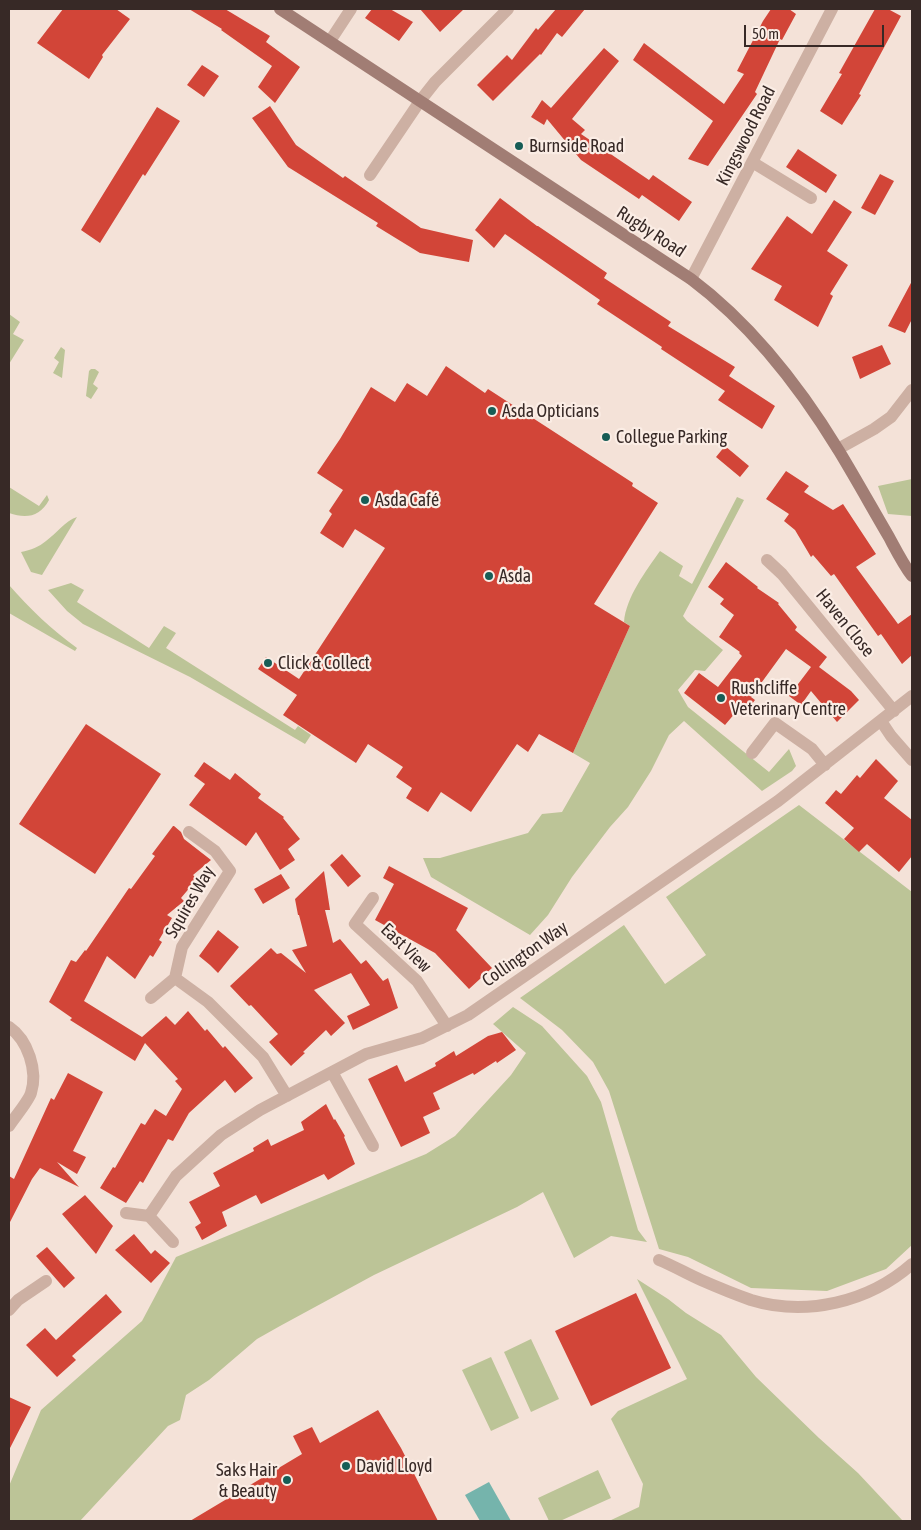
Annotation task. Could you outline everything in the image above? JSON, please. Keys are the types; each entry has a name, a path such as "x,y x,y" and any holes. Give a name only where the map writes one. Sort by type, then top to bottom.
{"street":[{"name":"Rugby Road","path":"280,9 691,279 733,314 765,348 803,397 838,449 912,576"},
{"path":"330,41 351,9"},
{"path":"370,175 435,82 508,9"},
{"name":"Kingswood Road","path":"691,279 832,9"},
{"path":"752,162 811,198"},
{"path":"838,449 891,417 912,390"},
{"name":"Haven Close","path":"767,560 782,574 894,711"},
{"name":"Collington Way","path":"150,1216 176,1176 220,1135 260,1110 366,1054 422,1038 468,1015 755,817 912,696"},
{"path":"881,721 891,736 912,760"},
{"path":"752,753 775,723 812,749 825,764"},
{"name":"Squires Way","path":"175,978 182,947 230,872 215,850 189,832"},
{"name":"East View","path":"373,898 355,924 418,981 447,1026"},
{"path":"151,998 175,978 208,1002 263,1057 287,1096"},
{"path":"9,1027 16,1032 29,1052 33,1072 31,1094 9,1126"},
{"path":"332,1072 372,1146"},
{"path":"126,1213 150,1216 173,1242"},
{"path":"659,1260 701,1281 751,1300 773,1305 803,1307 833,1303 862,1295 898,1276 912,1264"},
{"path":"9,1310 18,1300 46,1282"}],"green space":[{"path":"9,314 20,322 13,334 24,340 9,364 10,332"},
{"path":"61,347 65,350 62,378 53,373 59,362 54,358"},
{"path":"91,369 99,372 93,384 98,388 91,399 86,396 89,371"},
{"path":"912,479 912,516 888,514 878,486"},
{"path":"9,487 39,506 47,495 49,500 41,510 32,515 21,516 9,513"},
{"path":"737,497 744,500 683,616 723,650 705,671 695,670 678,690 688,707 769,772 789,749 796,766 792,771 762,791 684,721 669,735 651,771 628,807 610,827 572,877 548,915 530,935 431,877 423,858 440,858 528,833 542,814 562,812 590,763 573,753 630,626 624,622 628,603 638,585 660,551 683,566 679,576 692,584"},
{"path":"77,517 42,575 31,572 21,552 41,545 65,524"},
{"path":"71,583 84,590 77,602 149,648 164,626 176,633 166,648 295,730 298,726 311,735 305,744 190,677 83,624 67,611 48,590"},
{"path":"9,585 41,618 77,648 75,651 9,613"},
{"path":"799,805 912,892 912,1245 886,1269 827,1291 751,1288 688,1257 659,1249 609,1091 593,1062 562,1030 520,998 624,925 665,984 706,955 666,897"},
{"path":"513,1007 542,1026 587,1076 601,1102 638,1230 647,1242 611,1236 574,1258 543,1192 517,1207 374,1275 257,1339 209,1380 186,1395 180,1420 168,1426 80,1521 9,1521 9,1486 41,1410 142,1321 176,1257 426,1154 455,1136 511,1075 526,1053 493,1024"},
{"path":"637,1279 721,1335 756,1377 858,1473 903,1521 609,1521 639,1507 643,1484 611,1419 618,1411 687,1379"},
{"path":"531,1339 559,1399 531,1412 504,1352"},
{"path":"491,1357 519,1418 491,1431 462,1370"},
{"path":"598,1470 611,1498 560,1521 549,1521 538,1498"}],"water":[{"path":"489,1482 511,1521 480,1521 465,1495"}],"building":[{"path":"63,9 116,9 130,19 102,55 103,57 89,79 37,43"},
{"path":"189,9 225,9 270,36 266,42 300,67 275,103 258,87 272,66 222,29"},
{"path":"372,9 390,9 413,22 399,41 365,18"},
{"path":"420,9 464,9 440,32"},
{"path":"556,9 585,9 562,37 557,33 541,55 493,101 477,85 507,55 512,60 536,28 538,30"},
{"path":"771,9 789,9 796,14 782,40 780,39 755,92 757,94 708,166 688,159 713,121 633,60 644,43 724,104 744,74 737,71"},
{"path":"875,9 888,9 901,16 859,94 861,95 842,125 820,111 842,74 839,73"},
{"path":"604,48 619,61 572,119 585,130 581,134 649,180 653,175 692,202 679,221 642,195 639,199 581,160 547,119 544,125 531,117 542,100 551,108"},
{"path":"202,65 219,76 204,97 187,85"},
{"path":"270,106 296,145 343,178 345,176 421,228 473,240 469,262 420,253 376,226 378,223 288,167 252,118"},
{"path":"157,107 180,121 145,176 143,174 100,243 81,230"},
{"path":"798,149 837,175 826,193 786,167"},
{"path":"880,174 894,181 875,215 861,208"},
{"path":"500,198 537,226 607,273 604,278 671,322 668,326 735,367 729,376 775,406 762,429 718,400 725,391 597,304 600,300 505,234 494,248 475,230"},
{"path":"834,200 852,212 827,251 848,265 830,294 833,296 818,327 774,300 782,286 751,269 787,216 812,234"},
{"path":"912,281 912,319 905,333 888,326"},
{"path":"882,345 891,364 860,379 852,357"},
{"name":"Asda","path":"446,366 485,393 488,389 633,483 632,486 658,503 594,604 630,626 573,753 539,734 528,752 517,744 471,812 441,792 428,812 406,798 412,788 396,777 403,767 368,744 356,763 283,715 297,695 258,669 266,657 299,679 385,548 355,529 343,548 320,533 332,514 329,511 343,490 317,473 371,387 395,402 407,383 427,396"},
{"path":"725,446 749,466 740,477 716,457"},
{"path":"786,471 809,486 804,492 833,510 843,504 876,554 856,567 898,624 912,614 912,655 902,664 881,634 878,636 834,574 831,576 813,555 811,557 795,530 784,521 789,514 766,499"},
{"path":"726,562 757,588 779,603 797,627 795,630 827,657 819,667 851,691 859,700 837,722 811,691 801,705 789,696 811,667 786,649 751,697 755,700 742,717 736,712 725,725 684,693 699,673 718,687 742,656 740,652 719,637 734,615 720,604 724,599 708,587"},
{"path":"86,724 161,774 95,874 19,824"},
{"path":"876,759 898,781 884,798 912,820 912,856 899,872 867,844 859,852 844,839 854,828 825,803 836,790 841,794 857,775 860,778"},
{"path":"204,762 230,780 235,773 261,794 258,798 284,817 300,839 288,849 295,860 280,870 256,832 246,846 189,805 205,784 194,776"},
{"path":"173,826 181,832 184,839 211,860 193,875 197,879 181,898 184,901 167,915 172,918 159,940 162,942 153,957 150,955 135,979 107,956 84,1001 142,1037 166,1016 175,1025 188,1011 205,1031 207,1029 223,1048 225,1046 253,1078 235,1093 225,1080 189,1113 173,1141 168,1139 143,1183 140,1181 126,1203 100,1188 113,1167 115,1168 141,1123 145,1125 155,1109 166,1116 182,1089 175,1081 178,1079 145,1043 135,1061 70,1020 72,1018 49,1002 71,960 76,962 86,951 129,888 131,889 155,856 152,854"},
{"path":"342,854 361,876 348,887 330,865"},
{"path":"389,866 468,908 456,930 492,968 469,989 435,953 375,920 394,884 383,878"},
{"path":"324,871 330,910 325,910 333,943 340,939 361,964 366,960 383,981 388,978 398,1008 353,1030 347,1016 370,1005 351,973 314,990 345,1023 331,1036 326,1030 291,1066 269,1042 278,1034 230,986 271,948 277,954 281,953 306,973 292,950 307,946 295,899"},
{"path":"281,874 290,888 263,904 254,889"},
{"path":"218,930 239,947 218,973 199,956"},
{"path":"502,1032 516,1050 474,1075 473,1073 433,1093 440,1109 423,1117 430,1133 401,1147 368,1079 397,1065 405,1082 436,1066 435,1063 454,1051 456,1056 488,1036"},
{"path":"68,1073 103,1092 73,1151 86,1157 77,1174 57,1162 79,1187 40,1168 32,1179 9,1224 9,1176 14,1179 51,1098 54,1100"},
{"path":"326,1104 345,1136 355,1164 328,1180 324,1174 261,1204 256,1195 222,1212 227,1226 202,1240 195,1227 201,1223 189,1202 220,1186 213,1173 254,1151 253,1148 268,1139 271,1146 304,1130 301,1122"},
{"path":"85,1195 113,1226 96,1254 62,1214"},
{"path":"134,1234 151,1254 155,1250 170,1263 151,1283 115,1250"},
{"path":"47,1247 75,1278 64,1288 36,1256"},
{"path":"636,1293 671,1368 591,1406 555,1331"},
{"path":"106,1294 122,1312 72,1356 76,1360 57,1377 26,1345 45,1328 56,1340"},
{"path":"9,1397 31,1407 9,1450"},
{"name":"David Lloyd","path":"378,1410 401,1448 438,1521 190,1521 302,1454 293,1436 312,1427 320,1443"}],"place":[{"name":"Burnside Road","path":"519,146"},
{"name":"Asda Opticians","path":"492,411"},
{"name":"Collegue Parking","path":"606,437"},
{"name":"Asda Café","path":"365,500"},
{"name":"Asda","path":"489,576"},
{"name":"Click & Collect","path":"268,663"},
{"name":"Rushcliffe Veterinary Centre","path":"721,698"},
{"name":"David Lloyd","path":"346,1466"},
{"name":"Saks Hair & Beauty","path":"287,1480"}]}
